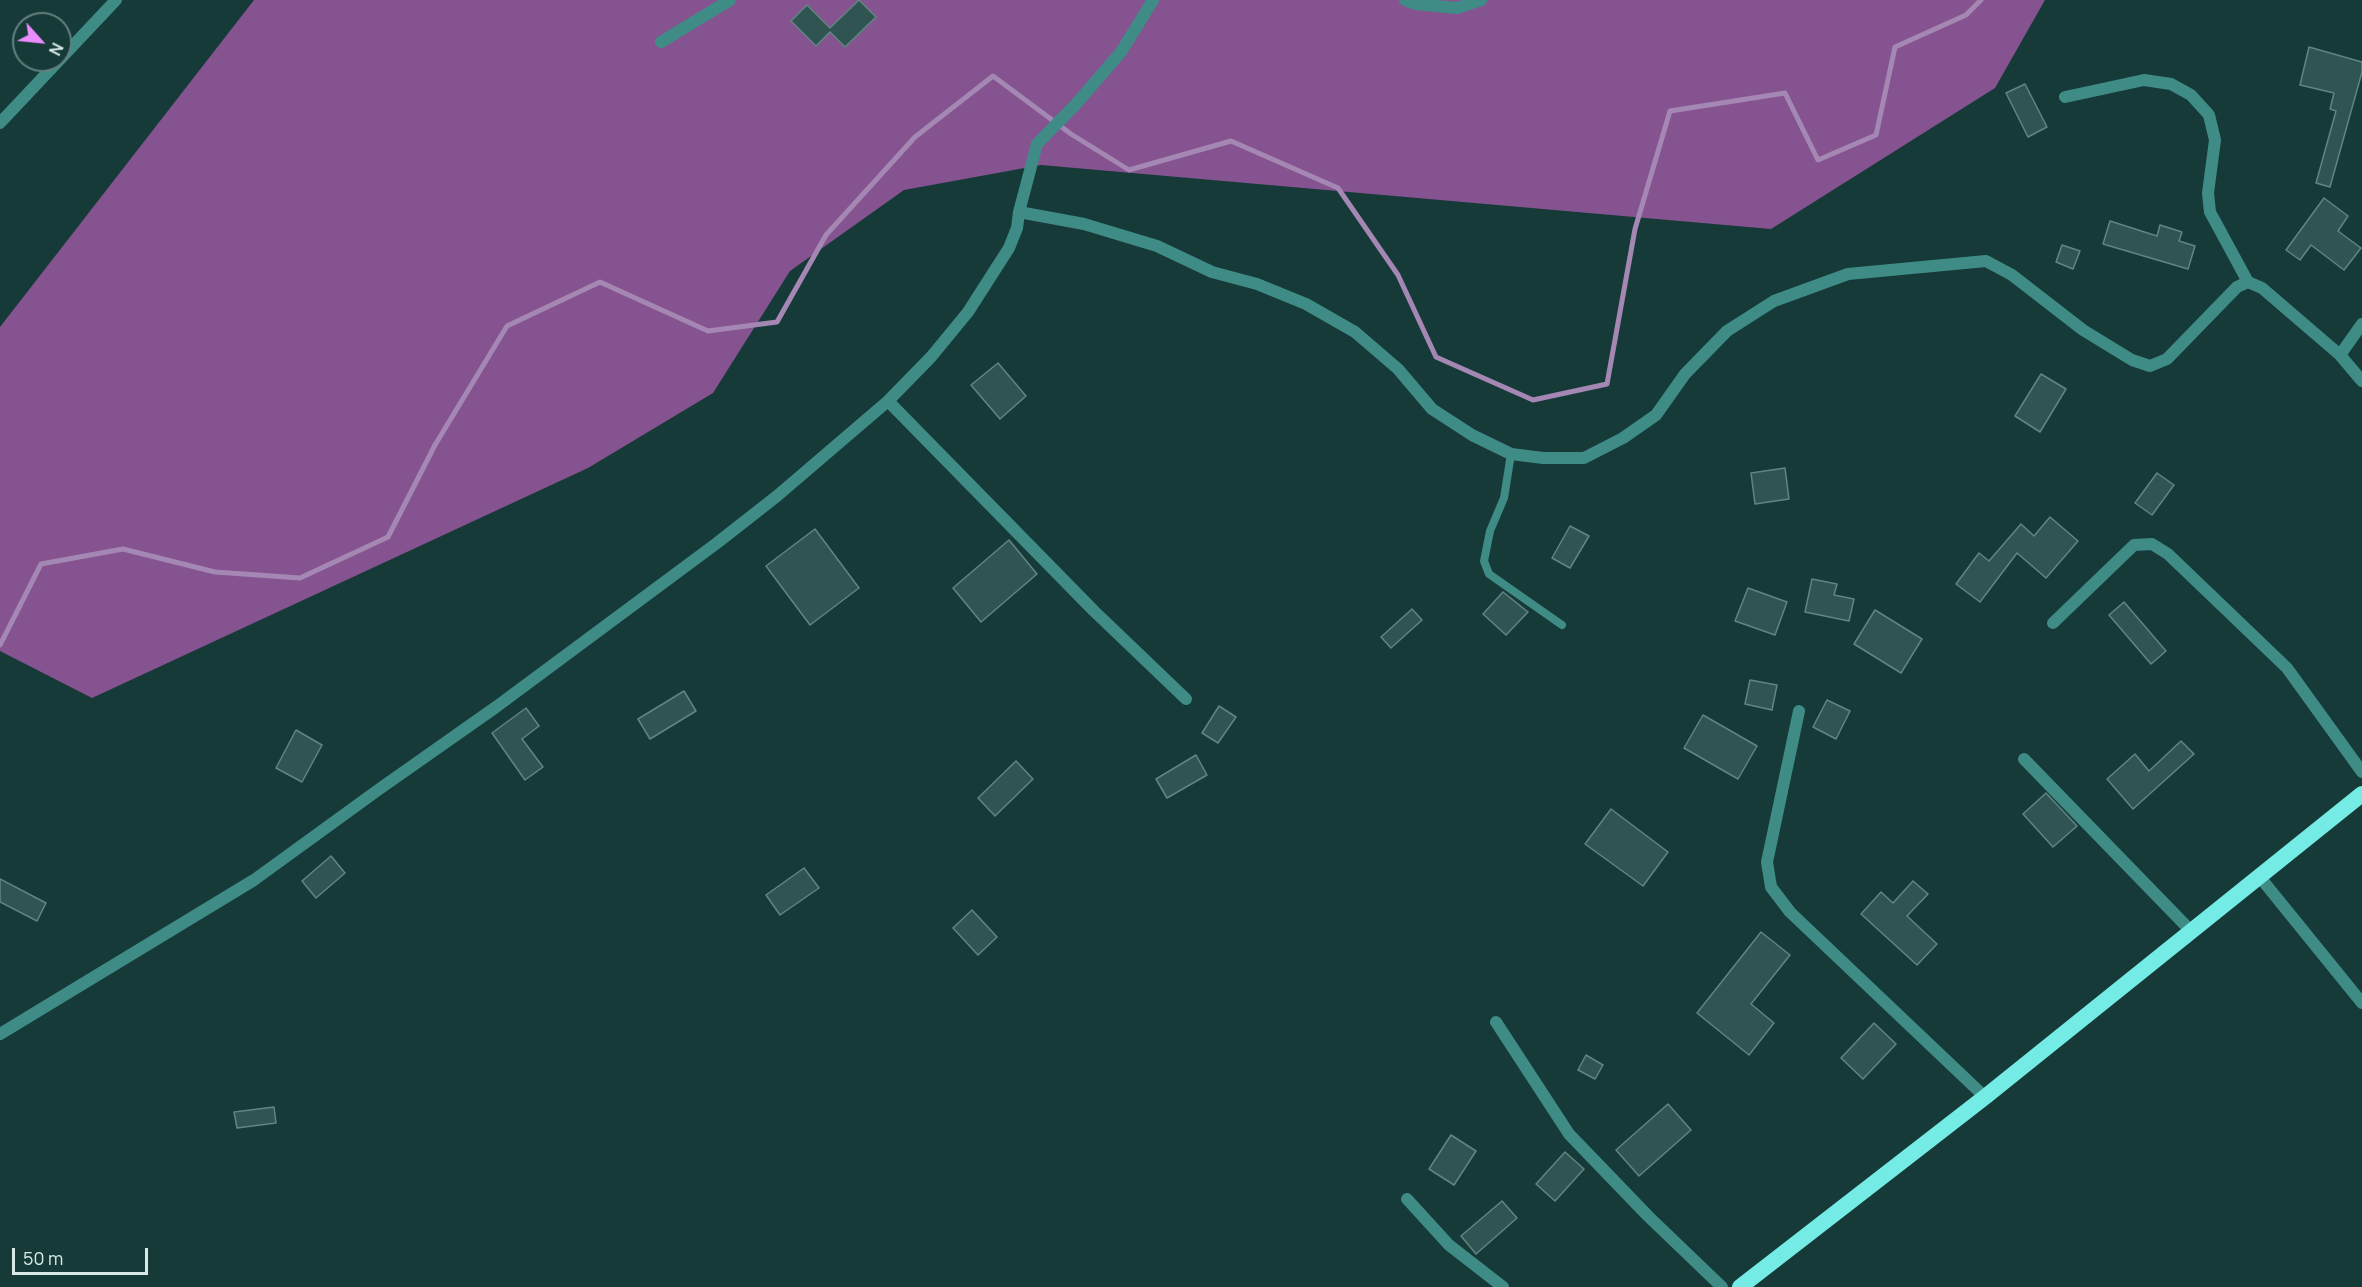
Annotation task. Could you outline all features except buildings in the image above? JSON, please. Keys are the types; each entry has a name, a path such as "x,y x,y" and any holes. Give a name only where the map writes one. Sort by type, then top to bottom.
{"highway":[{"path":"1740,1287 1985,1097 2362,794"}],"street":[{"path":"0,123 116,0"},
{"path":"661,42 730,0"},
{"path":"0,1034 254,880 378,789 496,707 717,543 777,496 888,401 932,357 968,312 1009,248 1017,228 1037,144 1077,103 1121,52 1153,0"},
{"path":"1405,0 1416,4 1457,8 1481,0"},
{"path":"2065,97 2144,81 2171,84 2191,95 2209,116 2215,140 2208,193 2210,212 2248,282 2262,288 2340,355 2362,381"},
{"path":"1019,212 1084,224 1157,246 1212,272 1257,284 1306,304 1355,332 1398,369 1432,409 1472,435 1511,454 1543,458 1584,458 1623,438 1656,415 1685,374 1727,332 1774,301 1848,274 1986,261 2012,275 2084,330 2132,360 2150,366 2167,359 2237,287 2248,282"},
{"path":"2340,355 2362,324"},
{"path":"888,401 1094,611 1186,699"},
{"path":"2053,623 2134,544 2152,544 2168,554 2287,668 2362,772"},
{"path":"1799,711 1767,862 1772,887 1790,912 1985,1097"},
{"path":"2024,759 2191,931"},
{"path":"2259,876 2362,1003"},
{"path":"1496,1022 1569,1134 1648,1216 1722,1287"},
{"path":"1407,1199 1449,1245 1503,1287"}],"lane":[{"path":"1511,454 1504,498 1490,531 1484,561 1489,574 1562,625"}],"shaded area":[{"path":"254,0 2045,0 1995,88 1771,229 1041,165 904,190 790,271 713,393 588,468 92,698 0,651 0,327"}],"waterway":[{"path":"0,645 41,564 123,549 215,572 300,578 388,537 435,445 507,326 600,282 708,331 777,322 826,235 915,137 993,76 1071,134 1129,170 1231,141 1338,188 1398,275 1436,357 1533,400 1607,384 1635,229 1670,111 1785,93 1818,160 1876,135 1895,47 1966,15 1981,0"}]}
